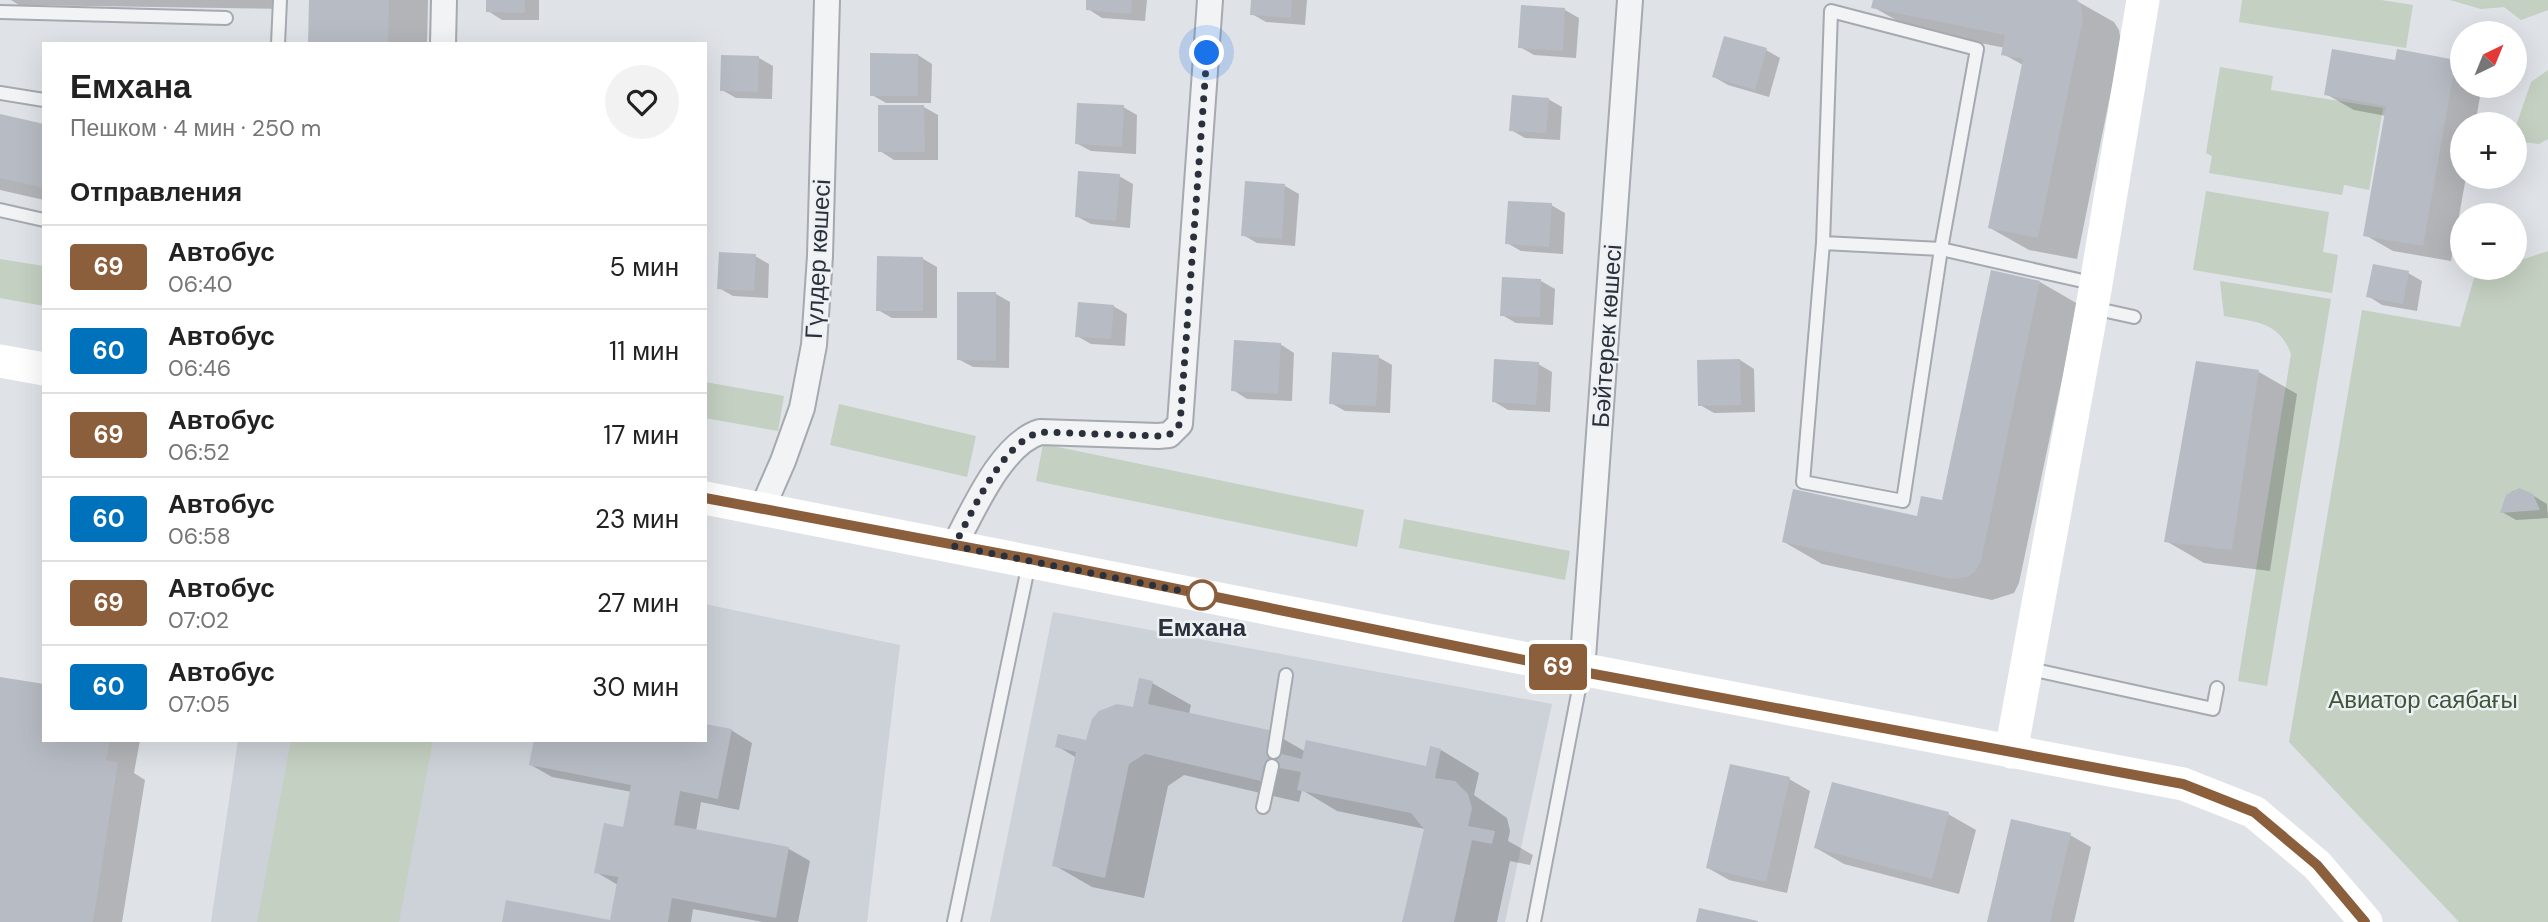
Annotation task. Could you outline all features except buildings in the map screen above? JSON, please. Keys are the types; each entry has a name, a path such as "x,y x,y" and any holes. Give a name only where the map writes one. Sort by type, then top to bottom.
{"main road":[{"path":"2011,752 2094,296 2143,0"},
{"path":"0,361 42,369"},
{"path":"707,498 1030,559 1583,672 2183,784 2254,812 2317,865 2365,922"}],"street":[{"path":"443,42 444,0"},
{"name":"Гүлдер көшесі","path":"762,509 802,408 814,345 820,256 827,0"},
{"path":"954,546 1008,455 1029,435 1049,432 1157,436 1169,435 1180,424 1210,0"},
{"name":"Бәйтерек көшесі","path":"1583,672 1630,0"}],"lane":[{"path":"278,42 280,0"},
{"path":"1831,11 1977,49 1941,249 1903,501 1803,482 1823,243 1831,11"},
{"path":"0,12 226,18"},
{"path":"0,93 42,100"},
{"path":"0,210 42,220"},
{"path":"1823,243 1941,249 2094,296 2134,317"},
{"path":"954,922 1030,559"},
{"path":"2026,668 2213,709 2217,688"},
{"path":"1534,922 1583,672"},
{"path":"1274,752 1286,675"},
{"path":"1263,807 1272,766"}],"shaded area":[{"path":"707,604 900,645 867,922 211,922 238,742 707,742"},
{"path":"1053,612 1552,704 1505,922 990,922"}],"green space":[{"path":"2242,0 2381,0 2413,5 2406,48 2239,22"},
{"path":"2450,0 2548,0 2548,10 2521,20 2504,7 2481,9"},
{"path":"2220,67 2273,76 2271,90 2383,108 2369,190 2344,185 2342,195 2209,173 2212,156 2206,153"},
{"path":"2548,70 2548,139 2539,144 2527,143 2527,112 2521,112 2531,82"},
{"path":"2206,191 2329,212 2323,252 2338,255 2332,293 2193,270"},
{"name":"Авиатор саябағы","path":"2548,251 2548,922 2459,922 2289,742 2362,310 2460,327 2474,280 2527,280 2527,258"},
{"path":"0,259 42,266 42,306 0,298"},
{"path":"2220,281 2331,299 2267,686 2238,681 2291,354 2286,343 2273,329 2256,322 2224,316"},
{"path":"707,382 784,396 778,431 707,418"},
{"path":"839,404 976,436 967,477 830,445"},
{"path":"1043,444 1364,510 1357,547 1036,481"},
{"path":"1404,519 1570,551 1565,580 1399,548"},
{"path":"291,742 433,742 399,922 257,922"}],"bus line":[{"name":"69","path":"707,498 1030,559 1583,672 2183,784 2254,812 2317,865 2365,922"}],"place":[{"name":"Емхана","path":"1202,595"}],"route":[{"path":"1202,595 954,546 1008,455 1029,435 1058,432 1157,436 1169,435 1180,424 1207,53"}]}
